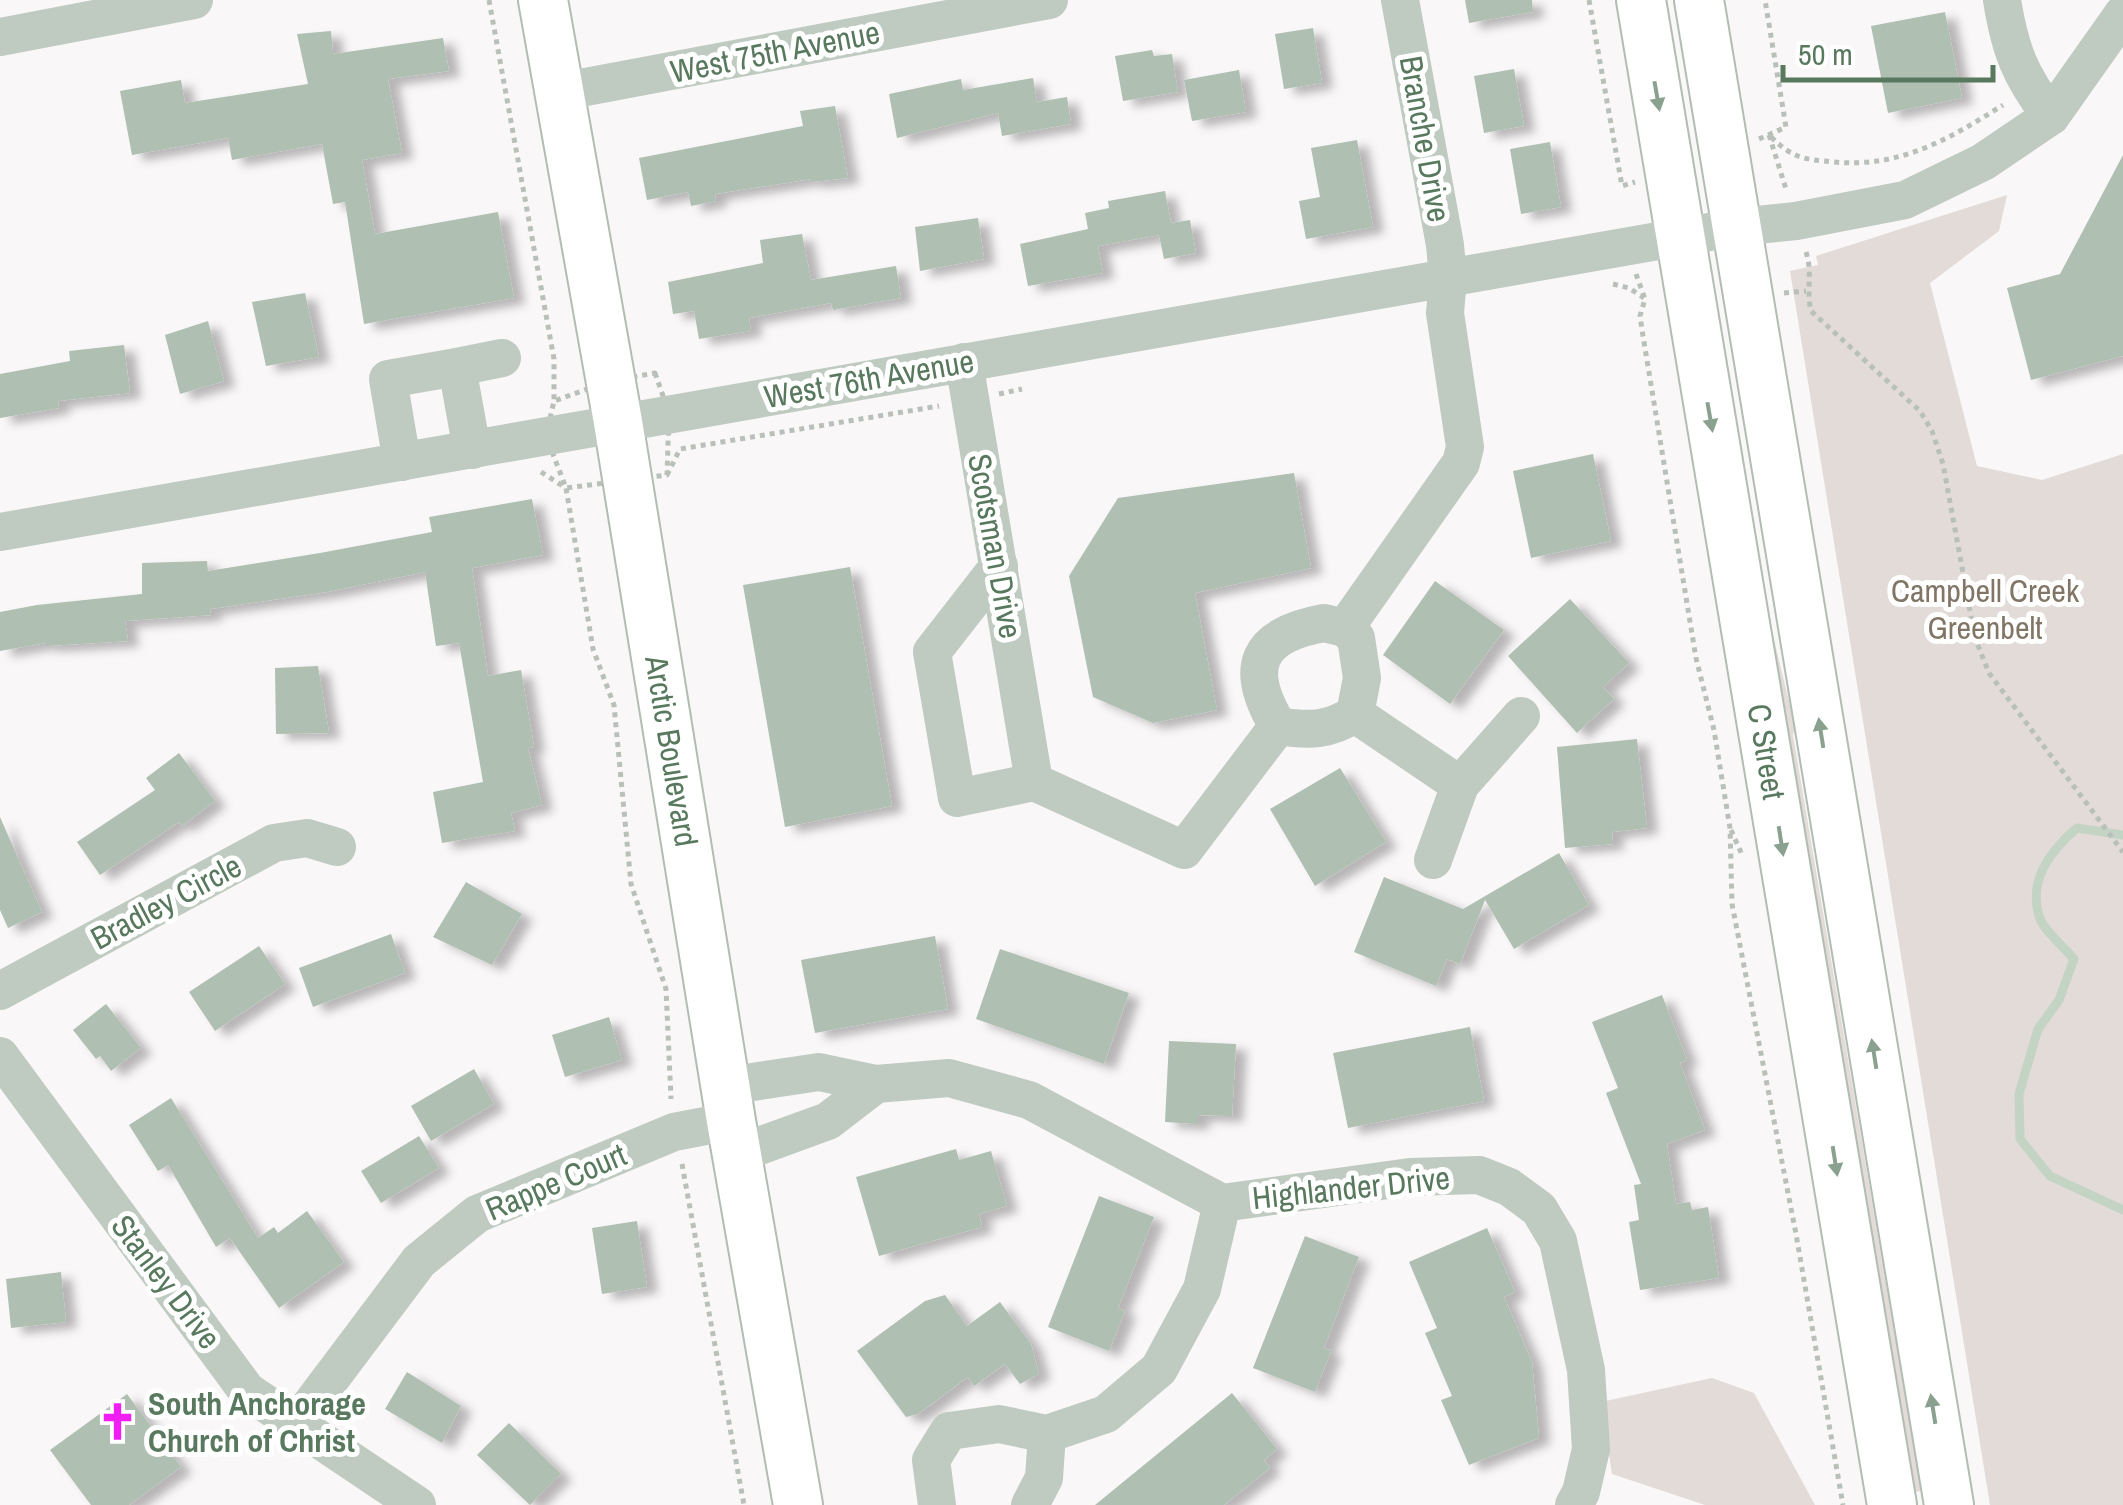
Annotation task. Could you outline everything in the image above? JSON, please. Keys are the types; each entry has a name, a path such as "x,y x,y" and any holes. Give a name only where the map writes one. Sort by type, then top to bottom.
{"main road":[{"name":"Arctic Boulevard","path":"543,0 618,422 798,1505"},
{"name":"C Street","path":"1641,0 1892,1505"},
{"name":"C Street","path":"1699,0 1949,1505"}],"street":[{"path":"0,36 194,0"},
{"name":"West 75th Avenue","path":"559,92 1049,0"},
{"name":"Branche Drive","path":"1345,628 1461,462 1466,447 1445,313 1448,278 1400,0"},
{"path":"2002,0 2006,31 2024,82 2052,116 2123,14"},
{"name":"West 76th Avenue","path":"0,532 1905,200 1983,162 2052,116"},
{"path":"402,462 388,379 502,358"},
{"name":"Scotsman Drive","path":"964,362 1034,782"},
{"path":"457,367 472,450"},
{"path":"999,566 932,652 957,798 1034,782 1184,850 1278,726"},
{"path":"1324,623 1345,628 1356,638 1360,655 1362,678 1356,714 1334,727 1322,729 1278,726 1258,682 1262,653 1276,639 1300,628 1324,623"},
{"path":"1356,714 1460,785"},
{"path":"1433,860 1460,785 1521,716"},
{"name":"Bradley Circle","path":"0,991 274,843 307,838 337,847"},
{"name":"Stanley Drive","path":"0,1056 247,1390 417,1505"},
{"name":"Highlander Drive","path":"731,1120 819,1072 876,1084 949,1078 1029,1100 1222,1203 1410,1177 1479,1175 1509,1187 1539,1209 1558,1241 1586,1370 1592,1449 1582,1492 1574,1505"},
{"path":"731,1120 828,1122 876,1084"},
{"name":"Rappe Court","path":"296,1426 419,1261 477,1214 674,1132 731,1120"},
{"path":"937,1505 932,1460 949,1431 1000,1424 1047,1434 1106,1414 1159,1369 1202,1289 1222,1203"},
{"path":"1030,1505 1044,1478 1047,1434"}],"path":[{"path":"489,0 554,359 554,401"},
{"path":"1589,0 1622,186"},
{"path":"1765,0 1786,126 1769,135 1791,157 1847,164 1882,163 1947,140 2009,102 2024,82"},
{"path":"1806,291 1811,311 1818,320 1882,374 1920,411 1932,431 1950,499 1975,638 1989,673 2123,852"},
{"path":"1645,298 1640,316 1643,336 1696,658 1714,730 1730,828 1732,904 1796,1234 1843,1505"},
{"path":"566,488 592,649 614,704 631,884 666,989 674,1132 690,1195 744,1505"}],"green space":[{"name":"Campbell Creek Greenbelt","path":"2007,195 1999,231 1930,283 1977,466 2042,480 2123,454 2123,1505 1990,1505 1790,271 1818,265 1816,256"},
{"path":"1758,574 1795,726 1793,735 1921,1490 1918,1492 1911,1489"},
{"path":"1712,1378 1754,1393 1815,1505 1705,1505 1612,1474 1601,1402"}],"building":[{"path":"1465,0 1532,0 1533,12 1469,23"},
{"path":"1945,12 1962,98 1888,113 1871,26"},
{"path":"1313,28 1322,83 1284,89 1275,34"},
{"path":"331,31 333,54 443,38 449,71 388,79 402,153 362,160 375,234 498,212 514,298 364,324 345,202 333,204 322,144 232,160 228,138 132,155 120,91 181,80 185,103 308,84 297,34"},
{"path":"1152,50 1154,56 1172,54 1178,92 1123,101 1115,56"},
{"path":"1514,69 1524,126 1484,133 1474,76"},
{"path":"1239,70 1246,112 1192,121 1184,80"},
{"path":"1033,78 1037,102 1067,97 1071,124 1002,136 998,113 897,138 889,94 961,79 963,90"},
{"path":"835,106 848,178 811,179 715,194 716,201 691,206 688,192 647,200 639,158 803,126 800,111"},
{"path":"1357,140 1373,227 1306,239 1299,201 1320,197 1311,148"},
{"path":"1550,142 1561,207 1521,214 1510,149"},
{"path":"2123,155 2123,356 2031,380 2007,288 2060,274"},
{"path":"1165,191 1171,223 1190,220 1196,253 1164,259 1159,235 1098,246 1103,273 1028,286 1020,244 1088,229 1085,213 1109,208 1108,201"},
{"path":"978,218 984,259 920,271 915,227"},
{"path":"802,234 811,280 896,266 901,298 833,310 831,303 749,318 751,331 699,339 694,311 673,314 668,282 763,263 760,240"},
{"path":"305,293 319,357 266,366 252,302"},
{"path":"208,321 224,381 180,394 165,335"},
{"path":"124,345 130,393 58,401 59,408 0,418 0,374 70,361 69,351"},
{"path":"1593,454 1611,541 1531,558 1513,471"},
{"path":"1294,473 1311,568 1195,593 1217,710 1153,723 1093,697 1069,576 1118,498"},
{"path":"532,499 543,555 472,568 488,676 521,670 534,747 528,748 542,805 511,813 515,831 442,843 433,792 483,782 459,643 436,646 425,572 327,592 210,609 211,615 125,621 128,641 46,643 0,651 0,612 142,594 142,563 207,561 208,571 320,553 432,532 429,517"},
{"path":"850,567 892,806 785,827 743,585"},
{"path":"1435,581 1504,630 1450,704 1383,655"},
{"path":"1570,599 1629,663 1603,687 1614,699 1577,733 1508,656"},
{"path":"318,666 329,733 276,734 275,668"},
{"path":"1637,739 1647,828 1612,832 1613,844 1565,848 1557,747"},
{"path":"179,753 215,801 182,826 179,822 100,875 77,842 155,790 146,778"},
{"path":"1340,768 1386,842 1315,886 1270,809"},
{"path":"0,817 42,912 8,928 0,910"},
{"path":"1559,853 1589,905 1514,949 1485,900 1460,964 1447,959 1436,986 1354,952 1384,877 1463,909"},
{"path":"466,882 522,914 492,965 433,937"},
{"path":"391,934 405,973 313,1007 299,968"},
{"path":"935,936 948,1009 815,1033 801,960"},
{"path":"259,946 285,984 215,1031 189,992"},
{"path":"1000,949 1129,993 1104,1064 976,1019"},
{"path":"1662,995 1687,1060 1680,1063 1705,1130 1667,1144 1676,1204 1690,1202 1692,1210 1708,1207 1719,1278 1640,1290 1629,1222 1639,1220 1634,1185 1641,1184 1606,1093 1618,1088 1592,1022"},
{"path":"106,1004 141,1048 111,1071 73,1030"},
{"path":"609,1017 622,1060 565,1077 552,1035"},
{"path":"1470,1027 1484,1101 1348,1128 1333,1053"},
{"path":"1169,1041 1236,1044 1232,1116 1198,1115 1198,1124 1165,1122"},
{"path":"474,1069 494,1104 431,1141 411,1106"},
{"path":"171,1098 258,1238 274,1227 278,1233 307,1211 344,1262 279,1308 230,1238 216,1247 168,1165 158,1171 129,1125"},
{"path":"419,1136 439,1168 381,1203 361,1171"},
{"path":"956,1149 959,1160 991,1151 1007,1206 979,1214 982,1227 879,1256 856,1177"},
{"path":"1099,1196 1154,1217 1118,1308 1125,1311 1109,1351 1048,1327"},
{"path":"637,1221 647,1287 602,1294 592,1228"},
{"path":"1487,1228 1515,1292 1504,1297 1532,1362 1539,1438 1469,1465 1441,1400 1452,1396 1425,1333 1437,1328 1409,1262"},
{"path":"1305,1236 1359,1257 1324,1348 1331,1351 1315,1392 1253,1368"},
{"path":"61,1272 66,1322 11,1328 6,1279"},
{"path":"945,1295 967,1326 1000,1302 1031,1344 1039,1374 1020,1384 1005,1364 974,1386 968,1377 918,1414 906,1417 857,1351 925,1301"},
{"path":"407,1372 461,1406 442,1443 385,1409"},
{"path":"1232,1393 1277,1449 1264,1460 1270,1468 1224,1505 1095,1505"},
{"name":"South Anchorage Church of Christ","path":"127,1394 181,1467 129,1505 91,1505 50,1450"},
{"path":"509,1423 561,1474 530,1505 477,1455"}],"waterway":[{"path":"2123,835 2077,828 2051,856 2039,878 2036,902 2041,921 2074,959 2059,1000 2038,1029 2019,1094 2020,1139 2050,1176 2123,1210"}],"place":[{"name":"South Anchorage Church of Christ","path":"118,1422"}]}
